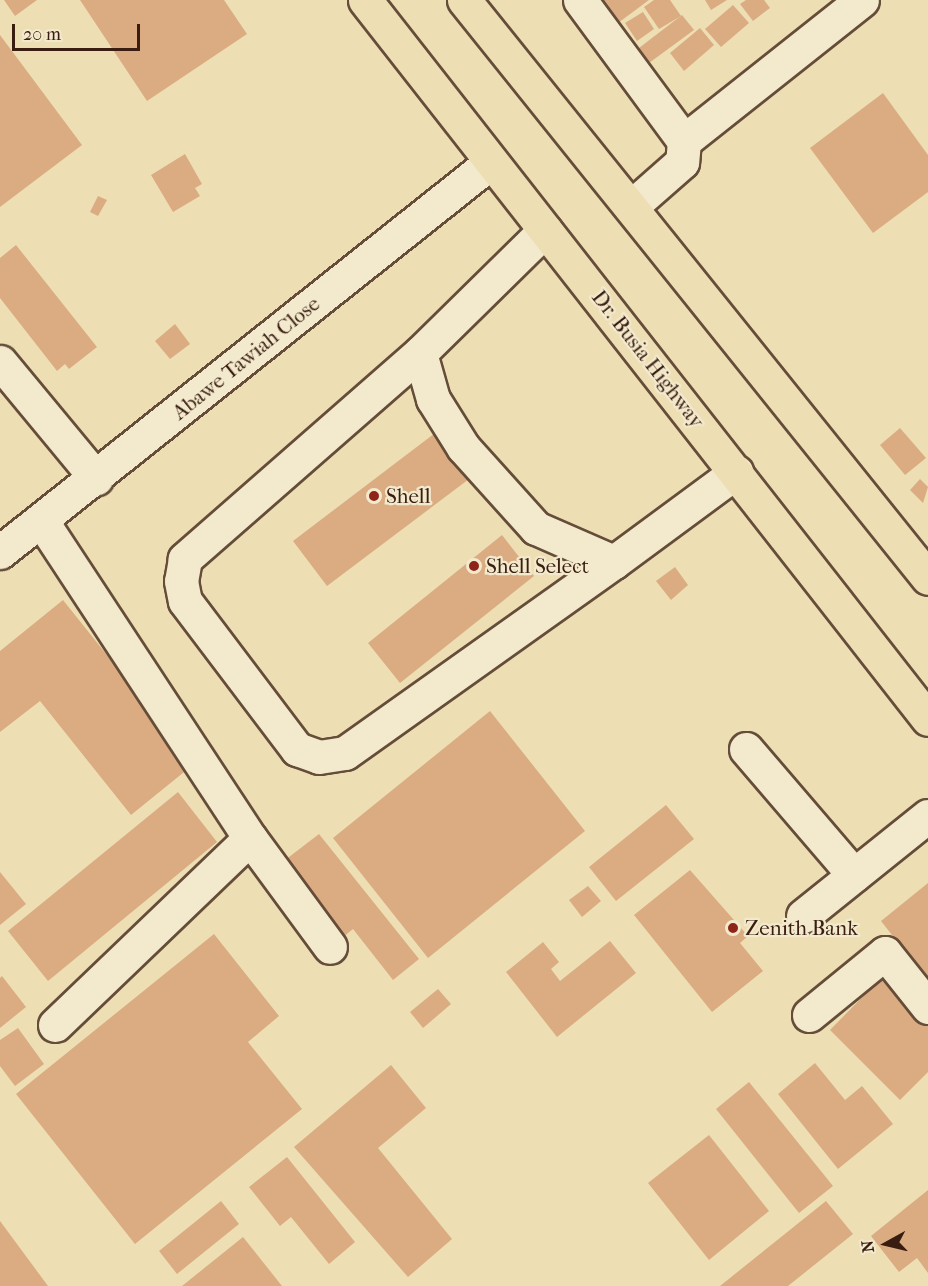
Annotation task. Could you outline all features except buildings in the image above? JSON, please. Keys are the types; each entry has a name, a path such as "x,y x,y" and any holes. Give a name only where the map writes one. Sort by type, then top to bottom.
{"highway":[{"name":"Dr. Busia Highway","path":"365,0 928,719"},
{"path":"464,0 928,578"}],"street":[{"path":"580,0 684,141 682,162 631,207"},
{"path":"684,141 862,0"},
{"name":"Abawe Tawiah Close","path":"0,552 491,162"},
{"path":"545,230 420,353 185,559 181,580 185,601 297,748 319,757 345,753 614,562 736,472"},
{"path":"420,353 433,399 501,495 536,528 614,562"},
{"path":"0,362 96,478"},
{"path":"41,520 250,838 330,947"},
{"path":"746,749 854,875"},
{"path":"803,916 928,816"},
{"path":"55,1025 250,838"},
{"path":"809,1015 885,953 928,1006"}],"place":[{"name":"Shell","path":"374,496"},
{"name":"Shell Select","path":"474,566"},
{"name":"Zenith Bank","path":"733,928"}]}
